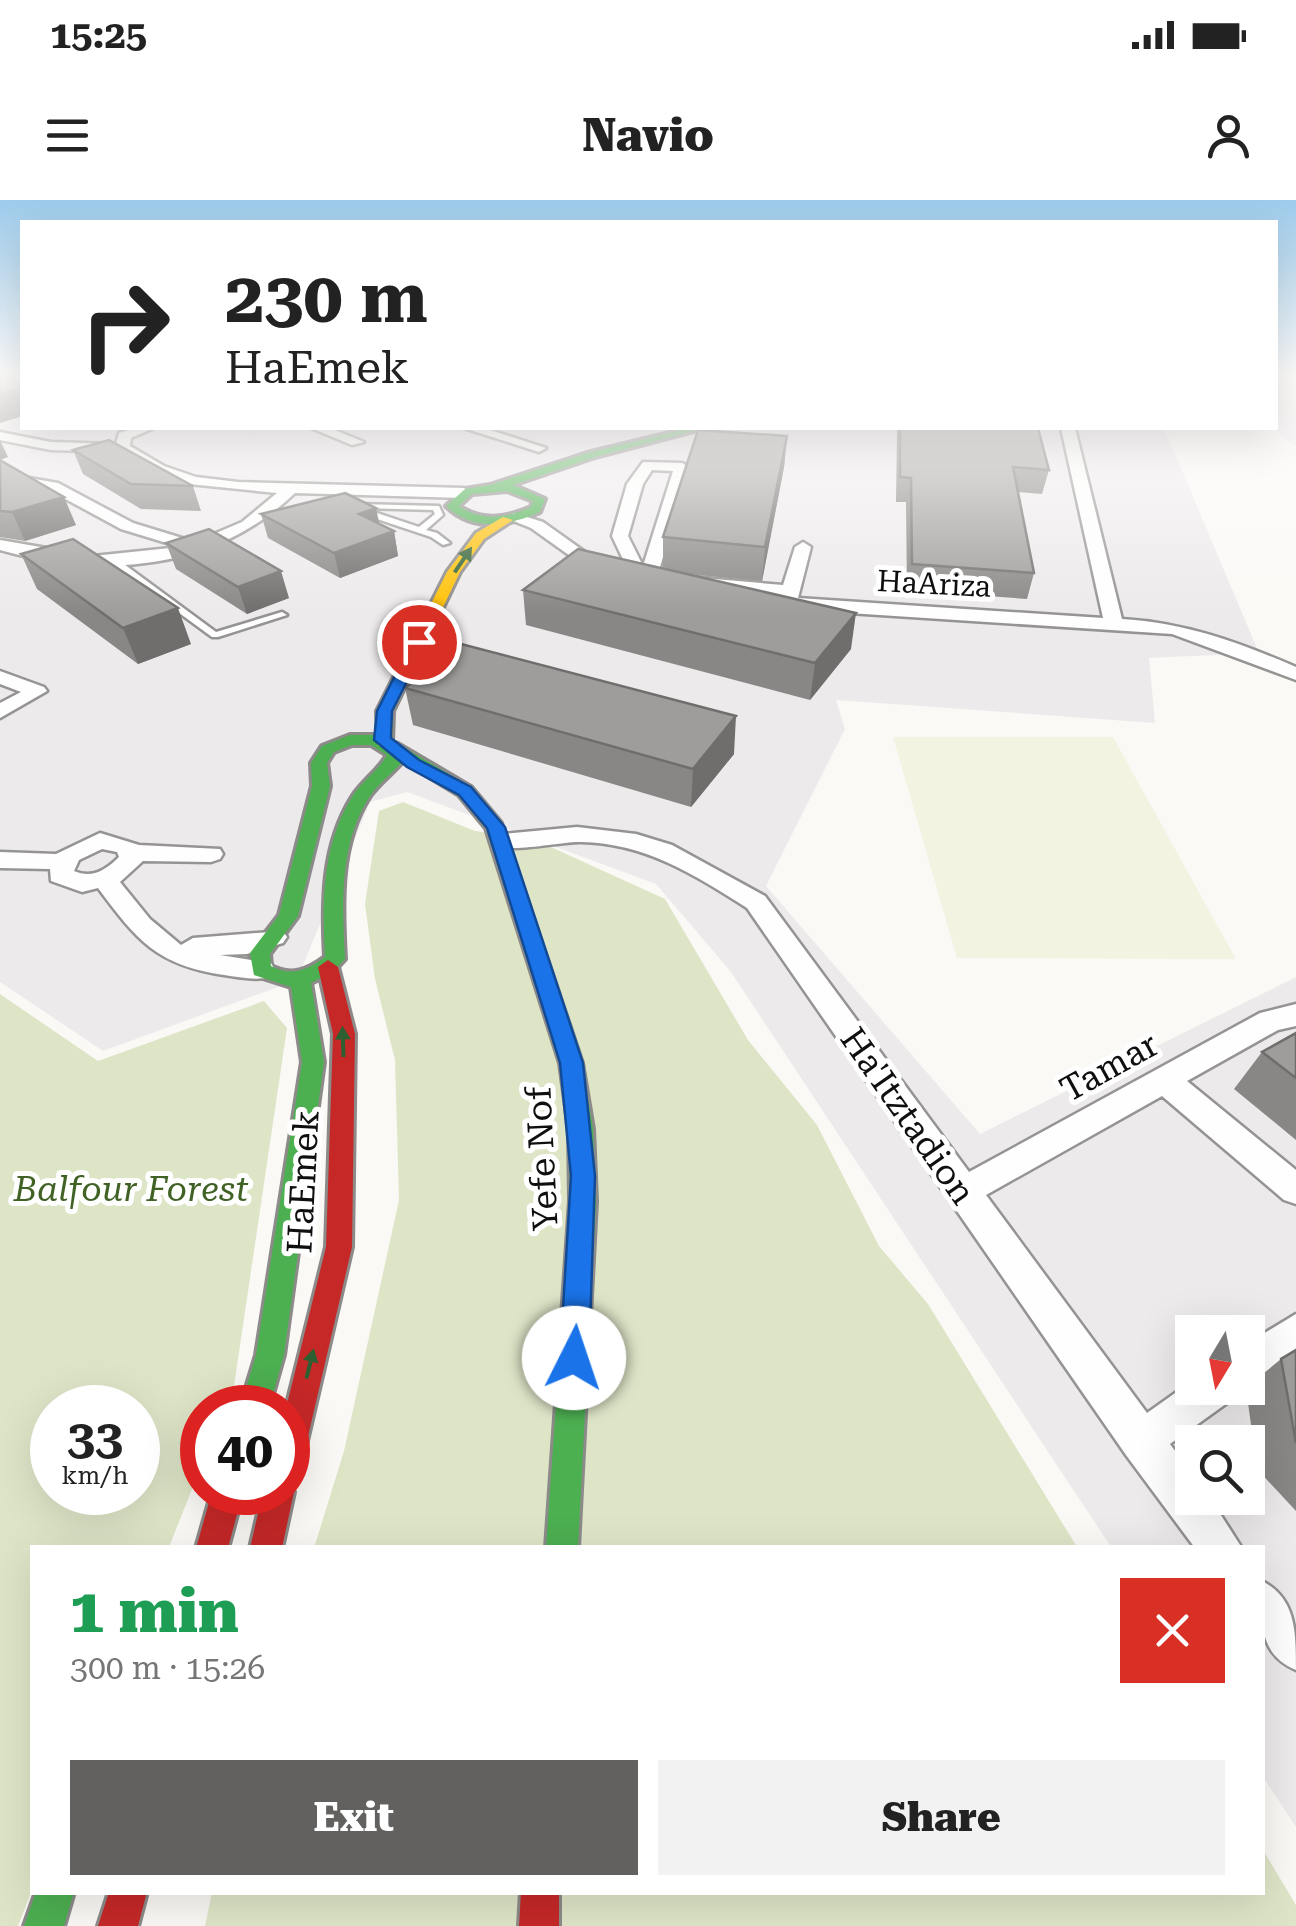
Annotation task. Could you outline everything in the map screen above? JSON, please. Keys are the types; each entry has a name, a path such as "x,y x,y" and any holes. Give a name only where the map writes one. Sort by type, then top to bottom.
{"main road":[{"path":"426,578 462,504 495,487 597,454"},
{"path":"495,487 536,500 538,487 578,468 627,454"},
{"name":"HaEmek","path":"306,1385 339,1247 344,1034 328,967 338,950 331,893 346,833 360,796 395,760 388,745 384,711 454,572 480,536 536,500"},
{"path":"462,504 510,519"},
{"path":"328,967 300,980 279,980 262,970 260,953 288,916 321,786 319,762 338,744 352,717"},
{"path":"338,744 362,739 388,745"},
{"name":"Yefe Nof","path":"388,745 465,791 487,814 502,842 566,1042 581,1129 581,1254 562,1545"},
{"path":"379,776 422,776 465,791"},
{"name":"HaEmek","path":"261,1385 270,1356 313,1062 300,980"},
{"path":"213,1545 221,1515"},
{"path":"267,1545 274,1515"},
{"path":"44,1926 54,1895"},
{"path":"118,1926 127,1895"},
{"path":"539,1926 540,1895"}],"street":[{"path":"133,454 159,469 194,481 394,494 462,504"},
{"path":"1074,454 1113,620"},
{"path":"676,464 682,467 646,582 620,536 635,484 648,465 676,464"},
{"path":"0,477 53,486 126,526 198,546"},
{"path":"0,545 26,554 114,561 198,546 229,536 265,513 289,490"},
{"name":"HaAriza","path":"536,500 572,548"},
{"path":"265,513 296,515"},
{"name":"HaAriza","path":"510,519 537,525 616,581 646,582 691,597 789,597 1113,620 1173,628 1222,642 1296,674"},
{"path":"789,597 803,547"},
{"path":"0,677 36,692 0,712"},
{"name":"Ha'Itztadion","path":"502,842 569,832 626,838 669,851 756,902 1140,1441 1219,1545"},
{"path":"132,853 122,871 104,880 72,883 60,875 62,862 77,848 100,841 122,843 132,853 211,854"},
{"path":"0,860 62,862"},
{"path":"104,880 156,946 179,958 262,970"},
{"path":"156,946 247,945 274,937"},
{"name":"Tamar","path":"962,1192 1270,1020 1296,1015"},
{"path":"1164,1080 1296,1190"},
{"path":"1265,1353 1296,1331"},
{"path":"1140,1441 1192,1405"},
{"path":"1265,1606 1296,1647"}],"lane":[{"path":"421,530 439,516 436,508 349,506 421,530 446,543"},
{"path":"114,561 215,635 282,615"}],"shaded area":[{"path":"0,454 1175,454 1259,653 1149,658 1155,723 836,700 845,729 766,886 980,1134 1296,977 1296,1827 1265,1780 1265,1545 1110,1545 731,972 656,884 407,792 370,802 297,980 103,1051 0,982"}],"green space":[{"path":"893,737 1113,737 1236,959 957,958"},
{"path":"403,802 475,831 531,838 665,899 748,1040 817,1125 879,1246 928,1304 1076,1545 315,1545 344,1451 399,1200 395,1060 375,979 365,904 379,811"},
{"name":"Balfour Forest","path":"0,994 98,1061 264,1001 287,1028 234,1385 180,1385 182,1515 170,1545 30,1545 30,1895 18,1926 0,1926"},
{"path":"1265,1853 1296,1905 1296,1926 205,1926 211,1895 1265,1895"}],"building":[{"path":"79,454 134,454 193,486 131,484"},
{"path":"690,454 784,454 765,547 663,537"},
{"path":"900,454 1045,454 1049,470 1013,467 1034,573 912,564 911,478 900,477"},
{"path":"0,460 64,497 12,512 0,511"},
{"path":"345,493 376,508 359,514 394,531 334,553 261,514"},
{"path":"209,529 281,571 238,587 166,543"},
{"path":"73,539 178,608 123,628 21,554"},
{"path":"578,549 856,613 815,663 523,590"},
{"path":"461,644 736,716 693,769 405,688"},
{"path":"1296,1033 1296,1078 1262,1052"},
{"path":"1296,1350 1296,1443 1281,1359"}],"traffic: fast":[{"path":"495,487 597,454"},
{"path":"508,487 539,499 536,509 515,518 493,521 471,518 452,506 469,491 508,487"},
{"path":"350,740 374,740 396,753 395,760 362,795 344,833 335,875 335,959 300,979 271,975 261,970 260,953 288,916 321,786 319,763 328,749 350,740"},
{"path":"392,747 465,791 495,827 571,1063 581,1129 583,1201 562,1545"},
{"path":"261,1385 270,1355 313,1062 300,979"},
{"path":"44,1926 54,1895"}],"traffic: slow":[{"path":"384,743 385,711 454,572 480,536 507,520"}],"traffic: jam":[{"path":"306,1385 339,1247 344,1034 328,967"},
{"path":"213,1545 221,1515"},
{"path":"267,1545 274,1515"},
{"path":"118,1926 127,1895"},
{"path":"539,1926 540,1895"}],"route":[{"path":"419,642 384,711 382,740 413,763 465,791 496,827 571,1063 583,1176 574,1358"}]}
